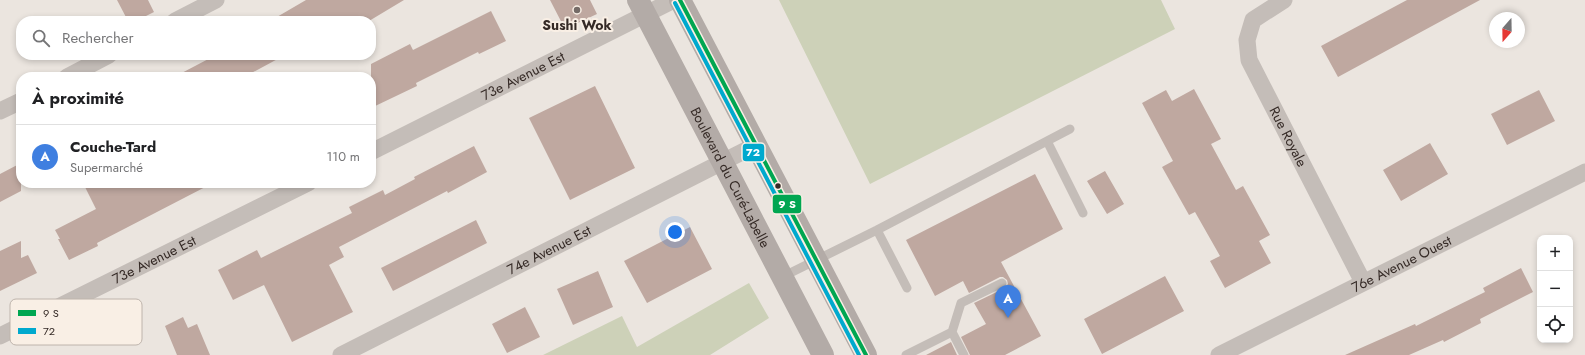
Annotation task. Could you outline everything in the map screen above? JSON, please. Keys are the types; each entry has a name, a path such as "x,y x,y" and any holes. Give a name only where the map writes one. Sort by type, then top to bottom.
{"main road":[{"path":"680,0 866,355"},
{"name":"Boulevard du Curé-Labelle","path":"642,7 823,355"}],"street":[{"path":"185,16 216,0"},
{"name":"73e Avenue Est","path":"376,149 642,7 674,0"},
{"name":"Rue Royale","path":"1284,0 1253,20 1247,40 1249,60 1363,282"},
{"path":"77,72 99,60"},
{"path":"0,111 16,103"},
{"name":"74e Avenue Est","path":"341,355 756,145"},
{"name":"76e Avenue Ouest","path":"1219,355 1585,172"},
{"name":"73e Avenue Est","path":"74,299 298,188"},
{"name":"73e Avenue Est","path":"0,336 10,331"}],"lane":[{"path":"782,277 877,230 1070,129"},
{"path":"1047,141 1083,213"},
{"path":"877,230 907,288"},
{"path":"964,355 952,332 961,304 1002,283"},
{"path":"906,355 952,332"}],"green space":[{"path":"779,0 1161,0 1175,29 870,184"},
{"path":"749,283 769,318 710,355 543,355 622,316 637,347"}],"building":[{"path":"117,0 148,0 154,12 146,16 125,16"},
{"path":"306,0 404,0 376,17 279,16"},
{"path":"550,0 590,0 597,14 565,29"},
{"path":"1407,0 1480,0 1338,77 1321,46"},
{"path":"491,11 506,41 479,54 478,52 416,83 417,86 376,106 376,72 371,72 371,64 410,44 413,50"},
{"path":"206,60 276,60 253,72 184,72"},
{"path":"595,86 635,168 570,200 529,118"},
{"path":"1194,89 1221,139 1211,144 1236,190 1243,186 1270,235 1259,241 1271,263 1225,288 1210,261 1220,256 1195,212 1189,215 1162,167 1173,161 1142,103 1166,90 1172,101"},
{"path":"1539,90 1555,121 1507,145 1491,114"},
{"path":"1430,143 1448,174 1401,201 1383,170"},
{"path":"474,146 487,172 339,247 344,257 329,265 353,312 292,342 264,285 233,300 218,270 257,250 261,258 352,213 349,207 383,190 385,195 415,179 414,177"},
{"path":"16,166 16,188 21,188 21,191 0,202 0,174"},
{"path":"1105,171 1124,204 1107,214 1087,181"},
{"path":"1035,174 1063,229 1001,262 1041,336 1005,355 970,355 961,337 986,324 974,303 1005,288 1008,284 1007,280 1000,277 969,293 963,281 935,296 906,240"},
{"path":"86,188 203,188 97,243 98,246 69,260 55,230 96,209"},
{"path":"476,220 487,243 393,291 381,268"},
{"path":"690,227 712,269 647,303 624,261"},
{"path":"21,241 21,258 28,255 37,273 0,291 0,251"},
{"path":"1521,268 1533,292 1480,319 1481,323 1444,342 1443,340 1409,355 1345,355 1415,324 1416,326 1485,292 1483,288"},
{"path":"598,271 613,307 573,325 557,289"},
{"path":"1165,276 1184,311 1102,354 1084,319"},
{"path":"525,307 540,337 507,353 492,324"},
{"path":"183,317 188,328 197,324 210,355 177,355 165,326"},
{"path":"951,342 957,355 926,355"}],"transit line":[{"path":"680,0 866,355"},
{"name":"72","path":"675,3 859,355"}],"place":[{"name":"Sushi Wok","path":"577,10"},
{"name":"Couche-Tard","path":"1008,318"}]}
